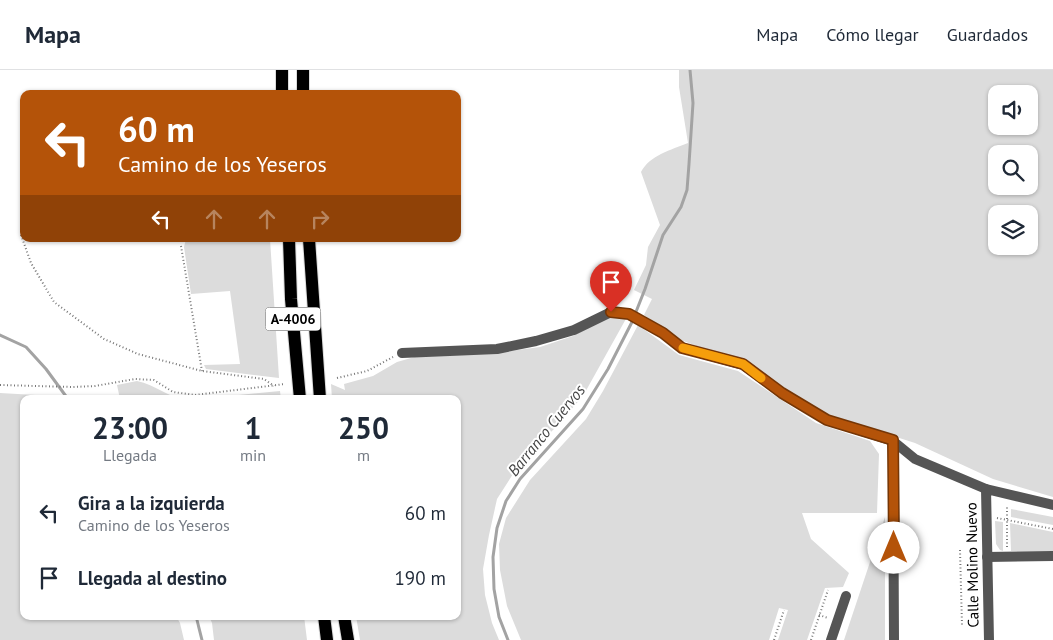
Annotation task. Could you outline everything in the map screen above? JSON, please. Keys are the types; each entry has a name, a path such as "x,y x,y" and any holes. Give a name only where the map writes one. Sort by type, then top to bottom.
{"main road":[{"path":"282,70 282,90"},
{"path":"303,70 303,90"},
{"name":"A-4006","path":"289,242 291,299 300,395"},
{"name":"A-4006","path":"309,242 320,395"},
{"path":"324,620 327,640"},
{"path":"345,620 348,640"}],"street":[{"path":"402,353 497,348 536,342 574,330 611,312 629,314 663,333 682,348 743,364 782,393 827,420 893,440 915,460 986,489 1053,505"},
{"path":"893,440 894,640"},
{"name":"Calle Molino Nuevo","path":"986,489 988,640"},
{"path":"987,557 1053,556"},
{"path":"831,640 846,596"}],"path":[{"path":"24,242 31,263 54,302 104,339 138,354 202,371 264,379 274,386"},
{"path":"181,246 202,371"},
{"path":"336,378 367,371 402,353"},
{"path":"0,385 95,386 135,379 154,380 173,392 195,395 285,384"},
{"path":"1007,552 1006,520 1008,507"},
{"path":"995,518 1053,529"},
{"path":"960,550 962,625"},
{"path":"811,640 828,590"},
{"path":"774,640 784,610"},
{"path":"819,615 830,619"}],"shaded area":[{"path":"679,70 1053,70 1053,497 993,479 915,443 821,413 734,360 678,339 644,315 652,299 634,290 646,265 648,247 660,225 641,172 655,157 688,143 679,87"},
{"path":"185,242 270,242 279,378 206,369 204,365 240,364 230,291 191,294 184,247"},
{"path":"614,316 627,317 583,396 554,429 522,460 497,499 483,569 485,595 492,623 499,640 360,640 357,620 461,620 461,395 332,395 331,384 345,390 344,384 373,376 397,362 418,356 502,352 540,347 573,336 604,319"},
{"path":"638,325 679,355 738,371 816,423 870,441 879,454 877,513 802,513 811,539 849,573 843,587 825,588 807,640 778,640 788,610 779,608 769,640 521,640 507,606 500,570 499,544 506,518 530,480 586,419"},
{"path":"137,381 170,395 119,395 117,385"},
{"path":"280,391 280,395 240,395"},
{"path":"0,393 35,395 20,395 20,620 178,620 184,640 0,640"},
{"path":"1011,509 1053,517 1053,525 1011,517"},
{"path":"885,517 885,640 844,640"},
{"path":"995,521 1003,522 1003,551 996,544"},
{"path":"1010,523 1053,532 1053,551 1011,551"},
{"path":"211,620 304,620 307,640 214,640"}],"waterway":[{"name":"Barranco Cuervos","path":"508,640 499,617 494,589 493,557 497,528 506,501 520,479 583,409 608,369 632,322 663,235 681,207 687,190 689,164 693,103 690,70"},
{"path":"0,335 26,347 46,369 65,395"},
{"path":"197,620 202,640"}],"slow traffic":[{"path":"683,348 743,364 761,378"}],"route":[{"path":"611,312 629,314 663,333 682,348 743,364 782,393 827,420 893,440 894,548"}]}
